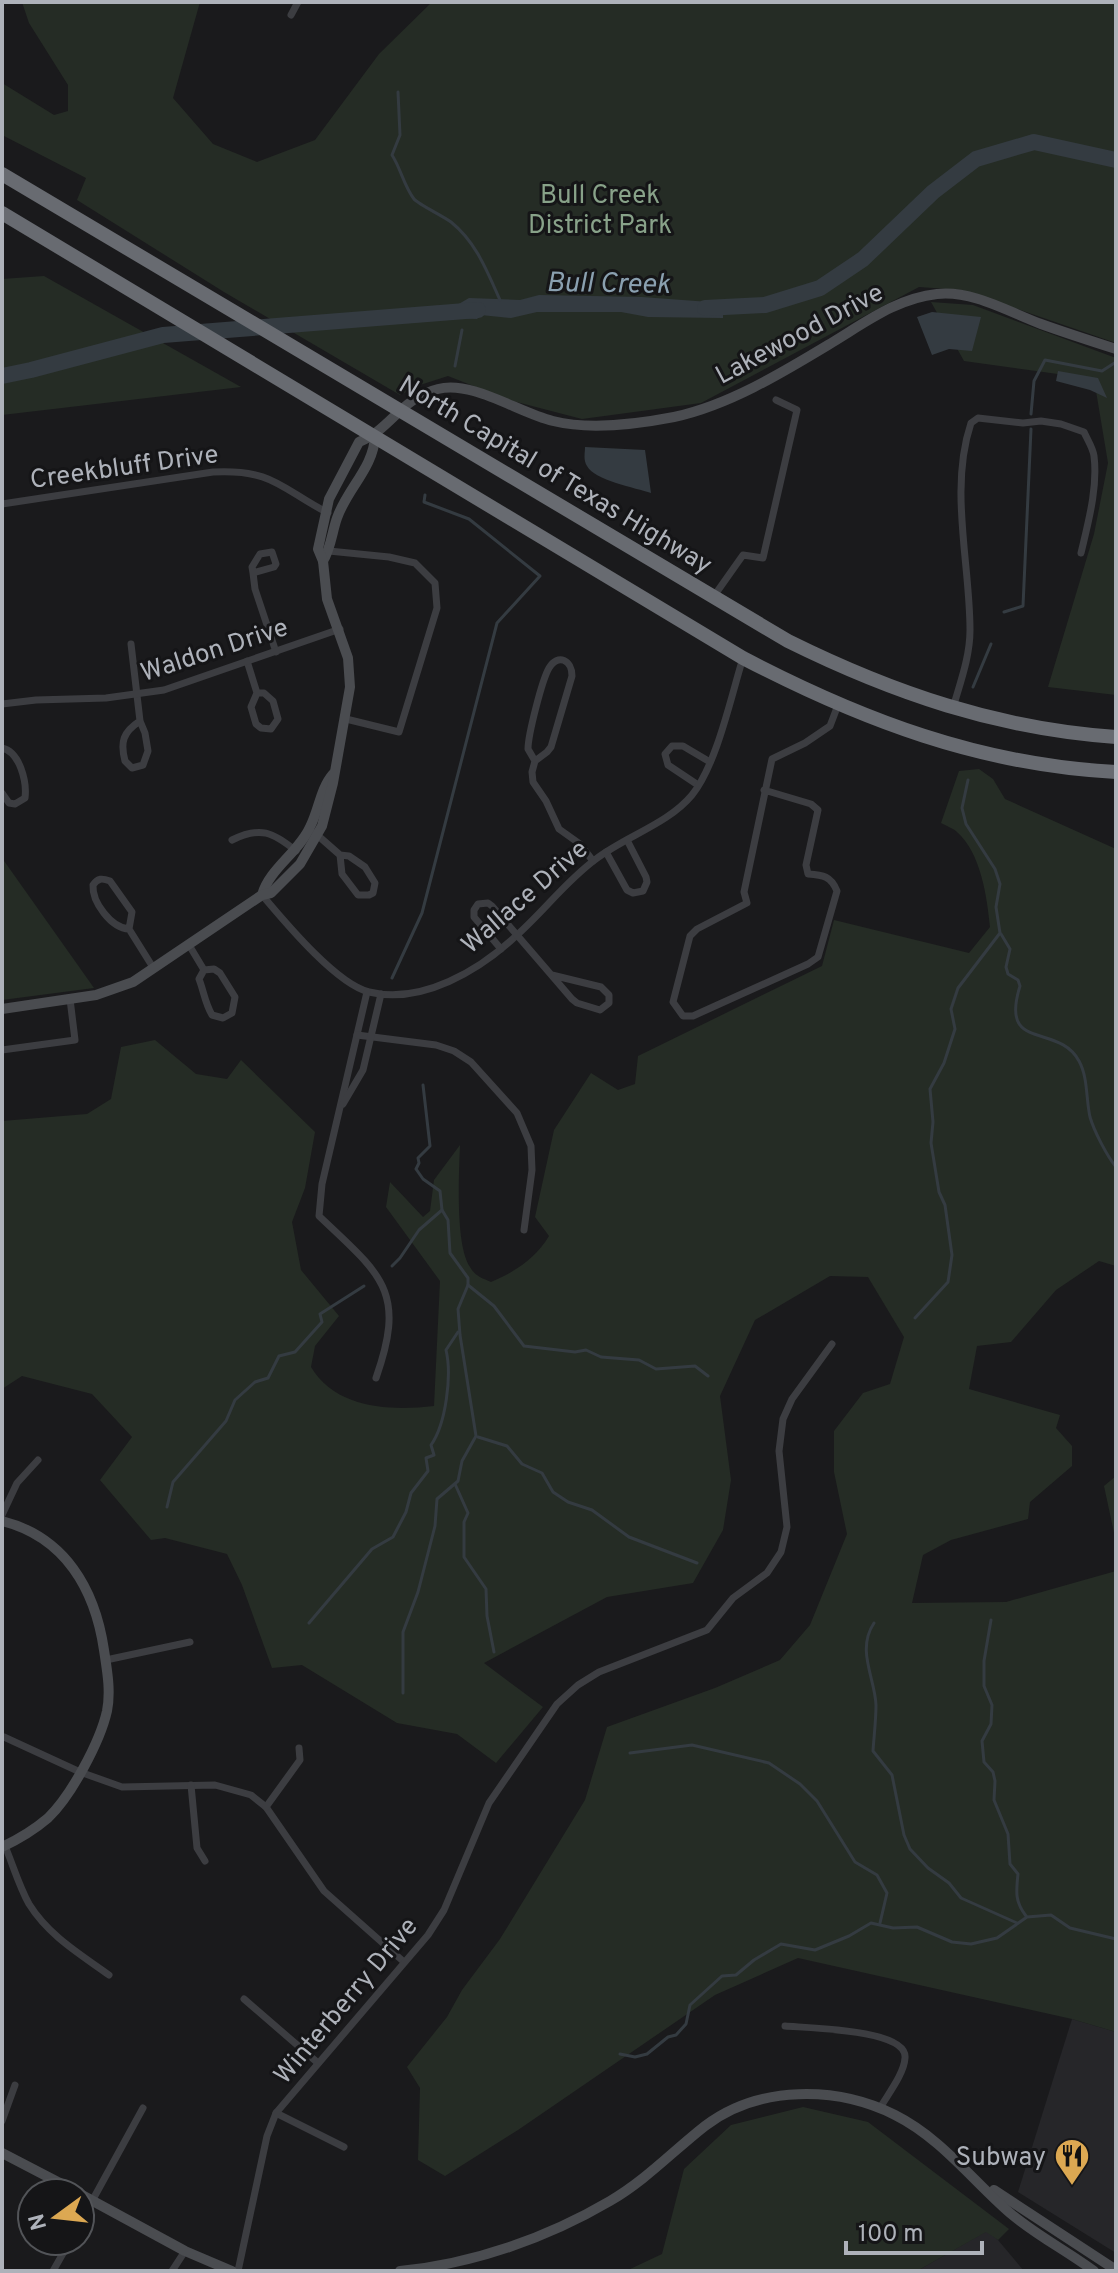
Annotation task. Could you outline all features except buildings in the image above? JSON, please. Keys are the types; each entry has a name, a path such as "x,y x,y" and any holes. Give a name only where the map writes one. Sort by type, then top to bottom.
{"highway":[{"name":"North Capital of Texas Highway","path":"2,174 819,656 878,684 953,708 1016,724 1116,737"},
{"path":"2,213 743,658 838,705 912,734 982,753 1073,769 1116,772"}],"street":[{"path":"291,15 298,2"},
{"name":"Lakewood Drive","path":"326,556 318,549 324,512 359,442 375,436 399,409 425,393 449,387 472,391 528,413 570,425 593,426 674,417 750,388 900,303 940,293 970,297 1116,349"},
{"path":"714,596 743,555 763,558 797,410 776,400"},
{"path":"953,708 970,641 962,481 971,423 978,418 1023,423 1041,421 1084,432 1094,454 1094,480 1090,518 1081,553"},
{"name":"Lakewood Drive","path":"2,1009 111,991 154,969 284,882 326,812 346,719 350,687 348,658 327,599 326,556 337,517 375,452 375,436"},
{"name":"Creekbluff Drive","path":"2,504 236,471 272,479 337,517"},
{"path":"326,556 389,557 415,563 435,583 437,608 399,732 346,719"},
{"path":"253,573 255,589 276,652"},
{"name":"Waldon Drive","path":"2,704 136,695 181,686 340,629"},
{"path":"131,644 146,759 143,765 132,768 125,761 122,741 124,733 140,721"},
{"name":"Wallace Drive","path":"262,895 296,936 348,982 367,992 398,996 461,976 518,935 556,894 593,861 675,810 698,785 710,762 743,658"},
{"path":"535,761 527,744 547,671 556,660 562,659 572,668 572,676 551,747 535,761 533,782 559,829 580,844 593,861"},
{"path":"247,661 257,693 251,707 256,724 271,729 278,719 273,701 264,693 257,693"},
{"path":"764,790 811,804 818,810 806,865 808,874 825,876 833,881 837,891 818,957 693,1016 683,1016 673,1002 690,936 697,929 747,903 744,892 764,790 772,759 805,743 830,726 838,705"},
{"path":"698,785 668,765 665,754 672,746 683,746 710,762"},
{"path":"2,747 9,749 17,759 26,792 25,798 15,804 9,803 2,793"},
{"path":"314,831 340,855 349,856 365,867 375,883 373,893 365,897 358,895 342,874 340,855"},
{"path":"232,840 249,832 264,832 281,839 299,855"},
{"path":"606,852 627,890 633,893 643,891 646,877 627,840"},
{"path":"129,929 133,917 125,901 110,881 99,879 93,885 93,895 113,924 129,929 154,969"},
{"path":"501,949 474,917 478,904 492,906 518,935 552,975 577,1003 600,1010 609,1003 609,995 601,987 552,975"},
{"path":"189,945 204,970"},
{"path":"214,969 220,973 235,997 234,1009 226,1017 212,1015 204,1002 205,994 199,979 204,970 214,969"},
{"path":"367,992 322,1184 319,1216 372,1266 382,1282 389,1303 390,1320 387,1347 376,1378"},
{"path":"339,1109 363,1070 381,994"},
{"path":"2,1050 75,1040 70,999"},
{"path":"357,1035 436,1045 454,1051 471,1062 517,1113 531,1146 532,1170 524,1230"},
{"name":"Winterberry Drive","path":"235,2271 267,2136 276,2113 428,1935 444,1910 489,1803 557,1704 599,1672 707,1630 733,1598 767,1573 781,1552 787,1527 779,1451 783,1419 792,1399 832,1344"},
{"path":"38,1460 17,1483 2,1518 44,1538 68,1558 86,1586 100,1624 109,1688 100,1733 80,1772 50,1816 26,1836 3,1846 28,1902 42,1923 109,1975"},
{"path":"106,1660 190,1642"},
{"path":"4,1737 80,1772 122,1787 191,1785 232,1788 251,1795 266,1807 324,1891 404,1962"},
{"path":"266,1807 300,1760 299,1748"},
{"path":"191,1785 197,1848 205,1861"},
{"path":"244,1999 318,2063"},
{"path":"785,2026 849,2031 895,2040 905,2051 906,2060 880,2108"},
{"path":"2,2121 15,2085"},
{"path":"400,2271 506,2248 554,2231 633,2187 706,2125 736,2108 795,2094 845,2098 880,2108 915,2126 1023,2223 1094,2271"},
{"path":"96,2195 143,2108"},
{"path":"276,2113 344,2147"},
{"path":"2,2153 48,2177"},
{"path":"977,2180 1116,2270"},
{"path":"96,2203 185,2251 235,2271"},
{"path":"172,2271 185,2251"}],"shaded area":[{"path":"539,295 642,297 723,303 723,318 648,317 621,312 537,312 511,318 481,315 477,319 456,318 457,305 469,298 520,300"},
{"path":"932,312 981,317 972,351 949,349 932,355 917,317"},
{"path":"1058,371 1098,378 1107,398 1056,381"},
{"path":"585,447 645,450 651,493 591,471 585,461"},
{"path":"1072,2019 1116,2032 1116,2253 1018,2192"},
{"path":"987,2231 1024,2271 917,2271"}],"green space":[{"name":"Bull Creek District Park","path":"22,2 200,2 173,98 213,144 257,162 315,140 379,54 432,2 1116,2 1116,343 962,290 919,287 701,403 582,419 509,400 448,376 400,395 224,292 77,200 86,178 2,135 2,83 54,115 68,111 68,85 29,23"},
{"path":"44,276 241,387 2,415 2,279"},
{"path":"931,302 973,305 1116,358 1116,695 1048,687 1094,534 1108,463 1094,379 964,361"},
{"path":"979,769 993,779 1005,799 1116,849 1116,1266 1099,1261 1056,1290 1011,1342 977,1346 969,1389 1060,1415 1056,1428 1072,1446 1072,1466 1030,1502 1028,1519 951,1540 923,1555 912,1603 1006,1602 1116,1571 1116,2032 1072,2019 798,1958 715,1995 518,2130 445,2176 418,2160 420,2088 407,2067 447,2017 462,1990 500,1939 585,1800 607,1727 715,1688 780,1660 810,1625 847,1534 834,1472 834,1431 863,1393 890,1384 904,1337 868,1277 830,1276 755,1320 720,1396 731,1480 723,1530 693,1583 607,1597 484,1663 543,1707 496,1763 457,1734 397,1723 302,1665 272,1668 242,1585 227,1554 165,1538 151,1540 100,1480 132,1437 92,1394 22,1376 2,1389 2,1121 87,1114 111,1099 121,1047 155,1040 196,1074 227,1079 241,1060 315,1132 305,1188 292,1222 301,1270 339,1316 315,1346 311,1367 335,1392 350,1399 383,1407 434,1406 440,1281 386,1207 390,1182 423,1217 430,1211 434,1180 460,1145 459,1209 465,1257 472,1270 491,1282 524,1264 549,1236 535,1217 554,1130 591,1073 618,1090 635,1084 638,1056 822,966 834,920 969,953 990,927 985,889 972,851 955,831 941,823 959,771"},
{"path":"2,858 94,988 2,1000"},
{"path":"1116,1476 1116,1542 1104,1486"},
{"path":"803,2107 868,2122 1009,2229 998,2240 986,2232 917,2271 626,2271 662,2254 684,2169 731,2125"}],"waterway":[{"path":"398,92 400,135 392,155 408,189 416,201 460,230 480,258 500,300"},
{"name":"Bull Creek","path":"705,308 765,305 820,288 863,259 933,192 976,159 1034,142 1116,160"},
{"name":"Bull Creek","path":"2,376 163,335 478,310"},
{"path":"455,366 462,330"},
{"path":"1031,414 1034,381 1045,360 1102,371 1116,362"},
{"path":"1004,612 1023,606 1031,429"},
{"path":"392,978 422,913 497,623 540,576 469,519 424,502 425,495"},
{"path":"973,687 991,644"},
{"path":"915,1318 948,1282 952,1255 931,1143 930,1089 944,1063 955,1029 951,1009 958,988 1000,933 996,907 1000,884 995,869 966,824 962,808 968,780"},
{"path":"1001,934 1010,949 1006,967 1008,974 1018,980 1020,986 1017,1020 1024,1029 1070,1049 1079,1061 1092,1123 1116,1167"},
{"path":"403,1693 403,1632 418,1592 435,1526 437,1499 458,1481 462,1461 476,1436 458,1309 468,1278 450,1253 448,1220 442,1210 440,1191 423,1179 416,1169 418,1158 430,1146 423,1085"},
{"path":"392,1266 419,1230 442,1210"},
{"path":"468,1285 494,1306 524,1346 575,1352 586,1350 601,1357 639,1360 656,1369 695,1366 708,1376"},
{"path":"167,1507 173,1482 226,1421 235,1400 255,1382 268,1378 279,1356 295,1352 322,1322 320,1314 364,1286"},
{"path":"309,1623 372,1549 393,1537 406,1512 411,1493 428,1471 426,1458 434,1455 431,1445 441,1425 446,1399 446,1350 458,1332"},
{"path":"478,1437 507,1446 522,1464 542,1473 553,1492 568,1502 592,1510 629,1537 697,1563"},
{"path":"455,1484 468,1513 464,1522 464,1557 486,1589 487,1616 494,1652"},
{"path":"991,1620 984,1661 984,1686 992,1705 991,1724 982,1741 984,1762 993,1772 994,1800 1008,1834 1010,1864 1018,1874 1018,1901 1026,1916"},
{"path":"874,1623 866,1654 876,1705 873,1751 892,1775 904,1835 910,1849 928,1868 949,1883 961,1898 1017,1923"},
{"path":"630,1753 692,1745 769,1763 800,1784 817,1801 855,1862 877,1875 887,1893 880,1923"},
{"path":"620,2054 635,2057 647,2054 668,2037 676,2035 686,2024 690,2005 722,1976 736,1975 781,1944 815,1950 871,1923 893,1928 917,1927 952,1942 971,1944 997,1938 1027,1917 1051,1915 1070,1928 1116,1939"}],"place":[{"name":"Subway","path":"1072,2187"}]}
